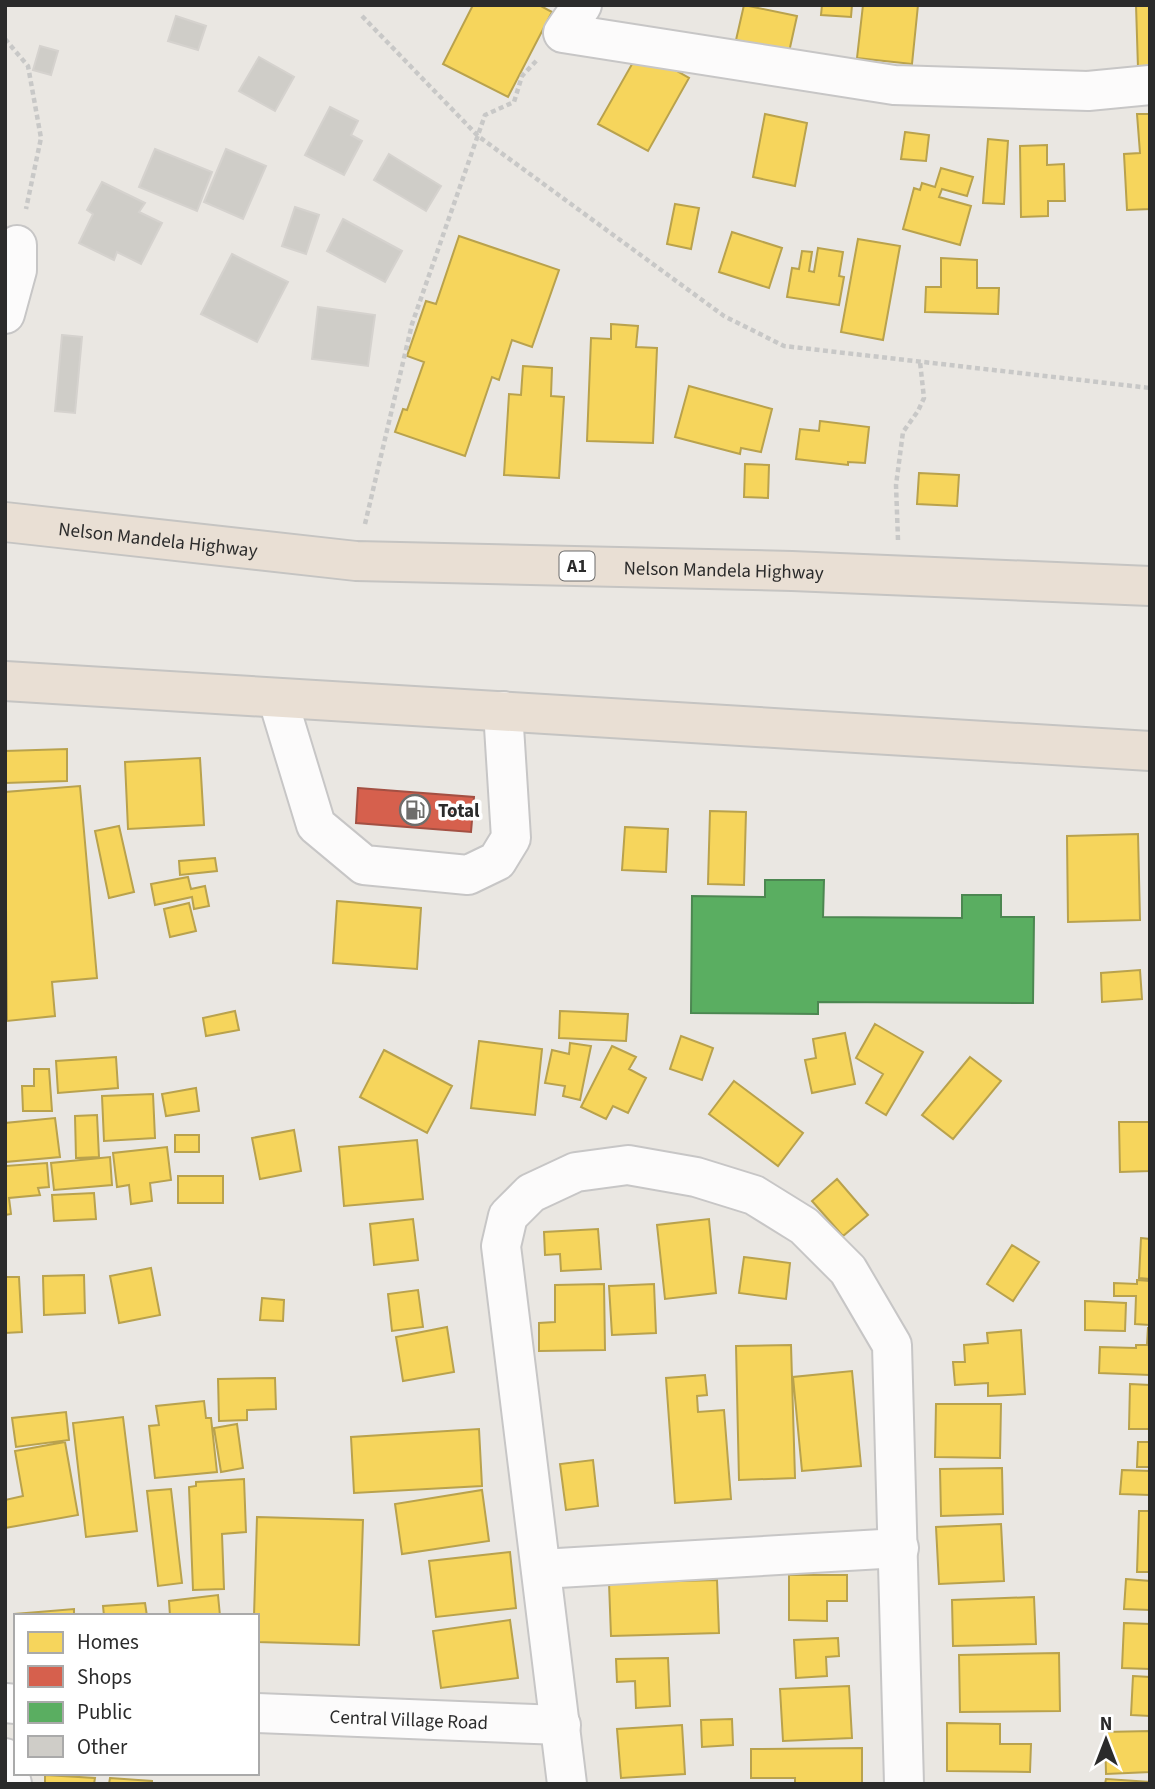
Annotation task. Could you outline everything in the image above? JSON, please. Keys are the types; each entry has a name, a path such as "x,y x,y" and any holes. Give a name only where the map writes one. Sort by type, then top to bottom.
{"highway":[{"name":"Nelson Mandela Highway","path":"5,522 356,561 1150,586"},
{"path":"5,681 278,700 503,711 1150,751"}],"street":[{"path":"572,19 894,85 1088,91 1150,85"},
{"path":"5,314 17,270 18,245"},
{"path":"278,700 316,825 364,865 468,875 497,861 511,838 503,711"},
{"path":"567,1784 501,1246 509,1216 531,1193 576,1172 628,1165 696,1177 754,1195 804,1226 848,1270 892,1345 904,1784"},
{"path":"541,1569 899,1548"},
{"name":"Central Village Road","path":"259,1713 561,1725"},
{"path":"5,1758 12,1784"}],"path":[{"path":"362,16 478,136 724,316 784,346 1150,388"},
{"path":"356,561 412,324 485,115 514,102 522,76 572,19"},
{"path":"5,39 28,66 41,138 18,245"},
{"path":"898,576 896,485 903,432 924,398 924,374 920,362"}],"building: Homes":[{"path":"473,5 539,5 552,12 508,97 443,64"},
{"path":"744,5 797,16 789,52 736,40"},
{"path":"822,5 852,5 851,17 821,15"},
{"path":"863,5 918,5 912,64 857,58"},
{"path":"1136,5 1150,5 1150,68 1138,68"},
{"path":"640,50 689,78 648,151 598,124"},
{"path":"765,114 807,123 795,186 753,177"},
{"path":"1137,114 1150,114 1150,209 1127,210 1124,154 1140,153"},
{"path":"905,132 929,135 926,161 901,159"},
{"path":"988,139 1008,141 1004,204 983,203"},
{"path":"1047,145 1047,165 1064,164 1065,201 1048,201 1048,216 1021,217 1020,146"},
{"path":"941,168 973,177 967,196 942,189 939,197 971,206 960,245 903,229 914,188 920,190 922,183 935,187"},
{"path":"675,204 699,208 691,249 667,244"},
{"path":"732,232 782,248 769,288 719,272"},
{"path":"459,236 559,270 532,347 512,340 499,380 492,377 465,456 395,432 403,409 407,410 424,362 407,356 426,301 436,304"},
{"path":"858,239 900,246 883,340 841,332"},
{"path":"818,248 843,252 839,276 844,277 839,305 787,297 792,268 799,269 802,251 812,252 809,271 814,272"},
{"path":"941,258 977,260 977,288 999,288 998,314 925,312 926,287 941,287"},
{"path":"611,324 638,326 636,347 657,348 653,443 587,441 591,338 611,339"},
{"path":"523,366 552,368 551,396 564,397 559,478 504,475 509,394 521,395"},
{"path":"689,386 772,409 761,452 741,448 740,454 675,437"},
{"path":"820,421 869,427 865,463 848,462 848,465 796,459 800,429 819,431"},
{"path":"745,464 769,465 768,498 744,497"},
{"path":"919,473 959,475 957,506 917,504"},
{"path":"67,749 67,781 5,783 5,751"},
{"path":"200,758 204,825 128,829 125,762"},
{"path":"80,786 97,978 52,982 55,1016 7,1021 5,792"},
{"path":"710,811 746,812 744,885 708,884"},
{"path":"119,826 134,892 109,898 95,831"},
{"path":"625,827 668,829 666,872 622,870"},
{"path":"1138,834 1140,920 1068,922 1067,836"},
{"path":"215,858 217,871 180,875 179,861"},
{"path":"188,877 191,889 205,886 209,906 194,909 192,897 155,905 151,884"},
{"path":"337,901 421,908 417,969 333,963"},
{"path":"189,903 196,931 170,937 164,909"},
{"path":"1140,970 1142,999 1102,1002 1101,973"},
{"path":"235,1011 239,1030 206,1036 203,1018"},
{"path":"560,1011 628,1014 626,1041 559,1038"},
{"path":"875,1024 923,1052 886,1115 866,1103 883,1074 856,1058"},
{"path":"845,1033 855,1084 812,1093 805,1060 816,1058 813,1039"},
{"path":"681,1036 713,1048 702,1080 670,1069"},
{"path":"479,1041 542,1049 535,1115 471,1108"},
{"path":"570,1043 591,1046 580,1100 563,1096 565,1086 545,1083 552,1050 569,1054"},
{"path":"612,1046 636,1057 629,1069 646,1078 628,1113 613,1106 606,1119 581,1107"},
{"path":"384,1050 452,1086 427,1133 360,1097"},
{"path":"116,1057 118,1088 58,1093 56,1061"},
{"path":"970,1057 1001,1081 953,1139 922,1115"},
{"path":"34,1069 49,1069 52,1111 23,1111 22,1086 34,1086"},
{"path":"734,1081 803,1133 778,1166 709,1114"},
{"path":"196,1088 199,1111 166,1116 162,1094"},
{"path":"153,1094 155,1138 104,1141 102,1096"},
{"path":"97,1115 99,1157 76,1158 75,1116"},
{"path":"55,1118 60,1157 6,1162 6,1166 47,1163 49,1187 38,1188 40,1195 9,1198 11,1214 5,1215 5,1123"},
{"path":"1119,1122 1150,1122 1150,1171 1120,1172"},
{"path":"294,1130 301,1171 260,1179 252,1138"},
{"path":"175,1135 199,1135 199,1152 175,1152"},
{"path":"417,1140 423,1199 344,1206 339,1147"},
{"path":"167,1147 171,1180 150,1183 152,1201 131,1204 129,1185 117,1187 113,1153"},
{"path":"110,1157 112,1185 54,1190 51,1163"},
{"path":"178,1176 223,1176 223,1203 178,1203"},
{"path":"837,1179 868,1215 843,1236 812,1201"},
{"path":"94,1193 96,1219 54,1221 52,1195"},
{"path":"413,1219 418,1260 374,1265 370,1224"},
{"path":"709,1219 716,1293 665,1299 657,1225"},
{"path":"598,1229 601,1269 561,1271 560,1254 545,1255 544,1232"},
{"path":"1141,1238 1150,1239 1150,1279 1139,1278"},
{"path":"1012,1245 1039,1262 1013,1301 987,1284"},
{"path":"744,1257 790,1263 786,1299 739,1293"},
{"path":"151,1268 160,1315 119,1323 110,1276"},
{"path":"84,1275 85,1313 44,1315 43,1276"},
{"path":"5,1277 19,1277 22,1332 5,1333"},
{"path":"1137,1280 1150,1281 1150,1325 1135,1324 1136,1296 1114,1296 1114,1283 1137,1284"},
{"path":"604,1284 605,1350 539,1351 539,1323 555,1322 555,1285"},
{"path":"654,1284 656,1333 612,1335 609,1286"},
{"path":"418,1290 423,1327 392,1331 388,1294"},
{"path":"262,1298 284,1300 283,1321 260,1320"},
{"path":"1085,1301 1126,1303 1125,1331 1085,1330"},
{"path":"447,1327 454,1372 403,1381 396,1337"},
{"path":"1148,1327 1150,1375 1099,1373 1100,1347 1136,1348 1136,1345 1147,1345"},
{"path":"1021,1330 1025,1394 988,1396 988,1383 955,1385 953,1362 965,1362 964,1345 988,1343 987,1333"},
{"path":"791,1345 795,1478 739,1480 736,1346"},
{"path":"852,1371 861,1466 802,1471 793,1377"},
{"path":"705,1375 707,1395 697,1396 698,1412 724,1410 731,1499 675,1503 666,1378"},
{"path":"275,1378 276,1409 247,1410 247,1420 219,1421 218,1379"},
{"path":"1130,1384 1150,1385 1150,1429 1129,1429"},
{"path":"204,1401 206,1418 211,1418 217,1472 155,1478 149,1426 159,1425 156,1406"},
{"path":"936,1404 1001,1404 1000,1458 935,1457"},
{"path":"66,1412 69,1440 16,1447 12,1418"},
{"path":"123,1417 137,1531 86,1537 73,1423"},
{"path":"237,1424 243,1468 221,1472 214,1428"},
{"path":"479,1429 482,1486 354,1493 351,1437"},
{"path":"65,1442 78,1515 5,1528 5,1500 23,1496 15,1451"},
{"path":"1138,1442 1150,1442 1150,1467 1137,1467"},
{"path":"593,1460 598,1506 566,1510 560,1464"},
{"path":"1002,1468 1003,1514 941,1516 940,1469"},
{"path":"1122,1470 1150,1471 1150,1495 1120,1494"},
{"path":"244,1479 246,1532 222,1534 224,1589 193,1590 189,1487 196,1486 196,1482"},
{"path":"171,1489 182,1583 158,1586 147,1491"},
{"path":"482,1490 489,1541 402,1554 395,1504"},
{"path":"1139,1511 1150,1511 1150,1572 1137,1572"},
{"path":"257,1517 363,1520 359,1645 259,1642 259,1614 254,1614"},
{"path":"1001,1524 1004,1581 939,1584 936,1527"},
{"path":"510,1552 516,1608 436,1617 429,1561"},
{"path":"789,1575 847,1575 847,1601 827,1601 827,1621 789,1620"},
{"path":"1126,1579 1150,1581 1150,1610 1124,1609"},
{"path":"717,1580 719,1633 611,1636 609,1583"},
{"path":"218,1595 220,1614 170,1614 169,1601"},
{"path":"1034,1597 1036,1644 953,1646 952,1600"},
{"path":"145,1603 147,1614 104,1614 103,1606"},
{"path":"74,1609 74,1614 15,1614"},
{"path":"510,1620 518,1678 441,1688 433,1631"},
{"path":"1124,1623 1150,1624 1150,1669 1122,1668"},
{"path":"838,1638 839,1656 826,1657 827,1676 796,1678 794,1640"},
{"path":"1059,1653 1060,1711 960,1712 959,1655"},
{"path":"668,1658 670,1706 636,1708 635,1681 617,1682 616,1659"},
{"path":"1133,1676 1150,1677 1150,1716 1131,1715"},
{"path":"849,1686 852,1738 783,1741 780,1689"},
{"path":"732,1719 733,1745 702,1747 701,1720"},
{"path":"947,1723 1000,1724 1000,1744 1031,1744 1030,1772 947,1771"},
{"path":"682,1725 685,1774 621,1778 617,1729"},
{"path":"1150,1731 1150,1772 1106,1774 1105,1732"},
{"path":"862,1748 862,1784 795,1784 795,1778 751,1778 751,1749"},
{"path":"45,1775 95,1778 94,1784 45,1784"},
{"path":"110,1778 152,1781 152,1784 109,1784"},
{"path":"1106,1779 1150,1782 1150,1784 1105,1784"}],"building: Shops":[{"name":"Total","path":"358,788 474,797 471,832 356,823"}],"building: Public":[{"path":"765,880 824,880 823,917 962,918 962,895 1001,895 1001,917 1034,917 1033,1003 818,1002 818,1014 691,1013 692,896 765,897"}],"building: Other":[{"path":"176,16 206,26 198,50 168,41"},
{"path":"40,46 58,51 51,75 33,70"},
{"path":"259,57 294,77 275,111 239,91"},
{"path":"330,107 358,121 351,135 362,141 344,175 305,155"},
{"path":"155,149 212,172 197,211 139,187"},
{"path":"226,149 266,166 243,219 204,202"},
{"path":"389,154 441,186 426,211 374,180"},
{"path":"102,182 145,203 139,212 162,223 141,264 117,252 114,260 79,243 93,214 87,210"},
{"path":"295,207 319,215 306,254 282,246"},
{"path":"343,219 402,251 385,282 327,251"},
{"path":"232,254 288,282 257,342 201,314"},
{"path":"318,307 375,315 368,366 312,359"},
{"path":"62,335 82,337 75,413 55,411"}],"place":[{"name":"Total","path":"415,810"}]}
